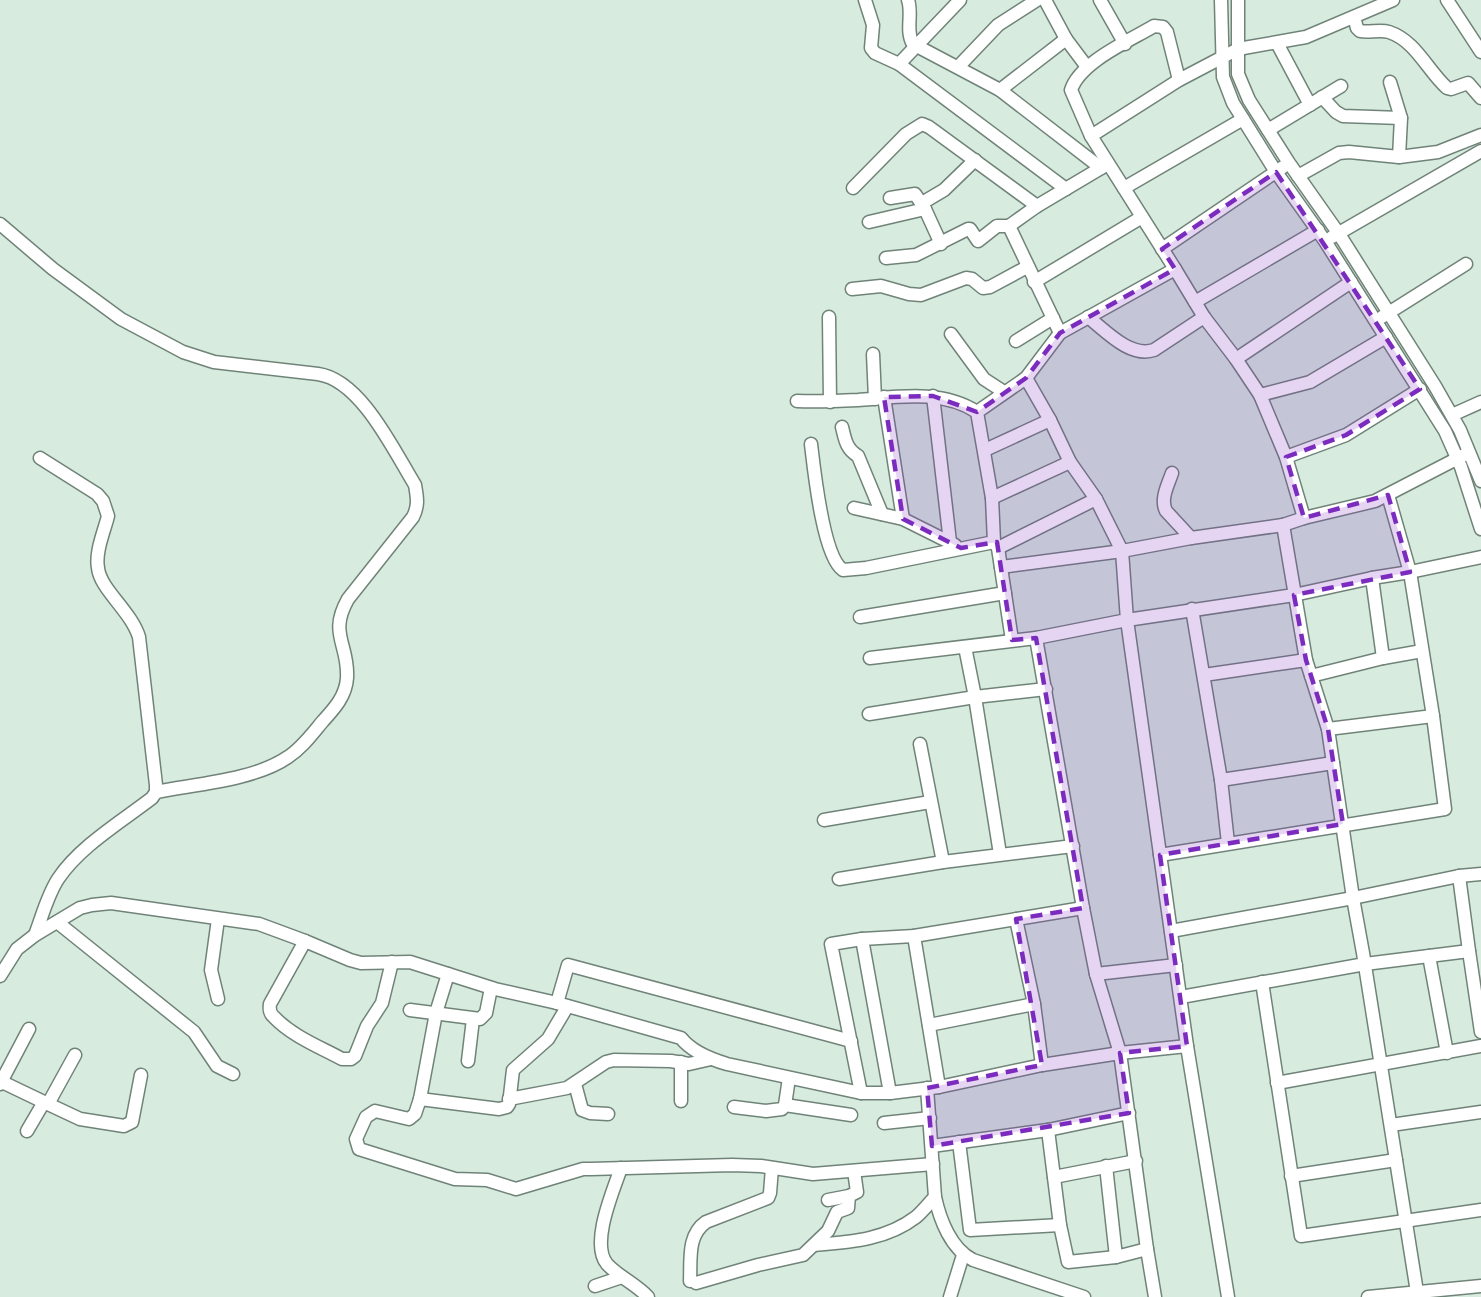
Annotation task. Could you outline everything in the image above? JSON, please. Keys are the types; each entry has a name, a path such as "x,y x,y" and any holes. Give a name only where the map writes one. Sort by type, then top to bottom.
{"street":[{"path":"865,0 873,25 871,48 875,53 899,63 1066,189"},
{"path":"908,0 911,14 909,35 913,44 1000,90 1105,166 1124,188 1204,317 1260,395 1286,457 1304,518"},
{"path":"899,63 960,0"},
{"path":"958,67 998,25 1037,0"},
{"path":"1045,0 1066,39 1087,67"},
{"path":"1100,0 1125,44"},
{"path":"1221,0 1221,57 1225,84 1276,172 1322,236 1445,431 1458,458 1481,529"},
{"path":"1238,0 1238,74 1249,100 1289,163 1339,234 1452,414 1481,480"},
{"path":"1091,136 1179,80 1221,57 1238,50 1306,36 1393,0"},
{"path":"1451,2 1481,52"},
{"path":"1354,16 1360,31 1387,31 1404,40 1447,88 1451,89 1468,83 1481,98"},
{"path":"1105,166 1071,95 1071,90 1087,67 1154,26 1163,27 1167,32 1179,80"},
{"path":"1000,90 1066,39"},
{"path":"1277,43 1310,105"},
{"path":"1390,82 1401,118 1399,157"},
{"path":"1268,130 1341,86"},
{"path":"1322,97 1343,116 1401,118"},
{"path":"1124,188 1243,118"},
{"path":"853,188 906,134 922,124 1037,206"},
{"path":"1298,176 1339,153 1399,157 1438,152 1481,135"},
{"path":"1195,302 1322,236 1339,234 1481,151"},
{"path":"868,222 924,206 975,160"},
{"path":"1162,249 1289,163"},
{"path":"886,258 916,255 968,229 978,240 997,226 1009,226 1037,206 1105,166"},
{"path":"890,198 915,194 924,206 941,244"},
{"path":"1034,282 1142,217"},
{"path":"0,224 52,269 121,319 183,352 214,363 318,374 333,378 351,391 369,411 415,485 418,499 413,517 342,609 338,627 347,662 347,682 336,708 298,750 273,766 256,773 156,792"},
{"path":"1009,226 1060,333"},
{"path":"1376,321 1466,264"},
{"path":"852,289 881,286 921,295 966,278 972,279 983,288 990,287 1027,267"},
{"path":"977,412 1026,378 1060,333 1174,268"},
{"path":"1236,359 1351,282"},
{"path":"829,317 830,402"},
{"path":"1088,317 1129,348 1148,353 1204,317"},
{"path":"1016,341 1053,318"},
{"path":"951,334 984,379 1004,392"},
{"path":"1260,395 1311,382 1386,337"},
{"path":"873,354 903,519"},
{"path":"1026,378 1070,462 1096,499 1122,551 1127,620 1187,1046 1228,1297"},
{"path":"1286,457 1346,435 1419,389"},
{"path":"797,401 830,402 933,396 977,412 985,450 996,545 1012,640"},
{"path":"933,396 950,542"},
{"path":"1452,414 1481,402"},
{"path":"985,450 1050,420"},
{"path":"842,427 847,447 858,456 882,514"},
{"path":"811,444 823,524 838,567 843,570 866,568 961,548 996,545 1096,499"},
{"path":"1001,567 1122,551 1191,538 1283,525 1375,501 1470,451"},
{"path":"35,935 58,880 70,864 152,798 156,792 139,637 131,617 104,584 97,567 108,516 106,509 97,494 40,458"},
{"path":"992,498 1070,462"},
{"path":"1172,473 1164,506 1191,538"},
{"path":"1160,855 1445,809 1410,572 1388,495"},
{"path":"854,508 903,519 961,548"},
{"path":"1283,525 1306,660 1328,729 1417,1292"},
{"path":"870,658 1036,638 1192,609 1294,595 1481,557"},
{"path":"1372,578 1383,658"},
{"path":"860,617 1005,593"},
{"path":"1192,609 1221,780 1228,843"},
{"path":"1036,638 1096,974 1120,1053 1155,1297"},
{"path":"965,647 1000,854"},
{"path":"1311,676 1422,651"},
{"path":"1204,675 1306,660"},
{"path":"869,714 975,697 1046,689"},
{"path":"1328,729 1433,716"},
{"path":"920,744 943,862"},
{"path":"1221,780 1333,763"},
{"path":"824,820 930,802"},
{"path":"839,879 943,862 1073,846"},
{"path":"1172,931 1459,876 1481,874"},
{"path":"1459,876 1481,1032"},
{"path":"0,976 17,950 35,935 80,909 111,903 259,924 361,963 410,962 491,988 681,1038 687,1046 711,1059 861,1093 890,1094 933,1088 1042,1065 1187,1046"},
{"path":"861,1093 831,944 862,939 914,936 1083,909"},
{"path":"1016,918 1034,1004 1042,1065"},
{"path":"218,919 211,970 218,999"},
{"path":"57,922 194,1032 217,1066 233,1074"},
{"path":"914,936 929,1025 933,1088 930,1118 935,1197 952,1242 963,1255 1084,1297"},
{"path":"862,939 890,1094"},
{"path":"305,941 269,1009 274,1018 297,1034 342,1059 351,1059 355,1056 367,1026 380,1008 392,962"},
{"path":"1181,997 1365,964 1469,951"},
{"path":"1429,956 1447,1053"},
{"path":"420,1099 504,1109 509,1104 513,1070 548,1039 562,1005 568,965 851,1041"},
{"path":"1096,974 1176,965"},
{"path":"448,974 436,1013 420,1099 415,1114 409,1119 382,1112 371,1113 366,1117 356,1139 359,1149 455,1179 487,1180 516,1189 583,1169 732,1165 813,1174 933,1164"},
{"path":"1262,982 1301,1236 1481,1210"},
{"path":"410,1010 473,1019 484,1016 491,988"},
{"path":"929,1025 1034,1004"},
{"path":"468,1061 473,1019"},
{"path":"29,1029 0,1082 80,1119 124,1126 132,1122 141,1076"},
{"path":"1278,1083 1481,1046"},
{"path":"27,1131 75,1054"},
{"path":"510,1099 559,1090 575,1084 606,1062 614,1060 688,1064 711,1059"},
{"path":"681,1062 681,1101"},
{"path":"734,1107 776,1111 782,1109 785,1105 789,1078"},
{"path":"575,1084 582,1110 608,1114"},
{"path":"785,1105 851,1115"},
{"path":"1391,1125 1481,1112"},
{"path":"933,1146 1047,1130 1129,1113"},
{"path":"884,1123 930,1118"},
{"path":"1047,1130 1060,1225 1068,1262 1116,1257 1147,1249"},
{"path":"959,1142 970,1230 1060,1225"},
{"path":"1291,1176 1396,1160"},
{"path":"1054,1177 1136,1161"},
{"path":"1106,1166 1116,1257"},
{"path":"621,1168 605,1218 601,1241 602,1254 607,1263 648,1297"},
{"path":"772,1168 768,1198 706,1221 698,1227 693,1240 693,1282 807,1253 832,1227 837,1212 848,1208 849,1196"},
{"path":"828,1200 857,1192 855,1172"},
{"path":"814,1245 875,1238 915,1217 935,1197"},
{"path":"950,1297 963,1255"},
{"path":"596,1286 622,1277"},
{"path":"1368,1297 1417,1292 1437,1294 1481,1286"}],"highlighted area":[{"path":"1276,172 1420,389 1346,435 1286,457 1304,518 1388,495 1410,572 1294,595 1306,660 1328,729 1343,824 1160,855 1187,1046 1120,1053 1129,1113 932,1146 927,1088 1042,1065 1016,919 1083,908 1036,638 1012,640 997,542 961,548 903,519 884,397 933,396 977,412 1026,378 1060,333 1175,269 1162,249"}]}
